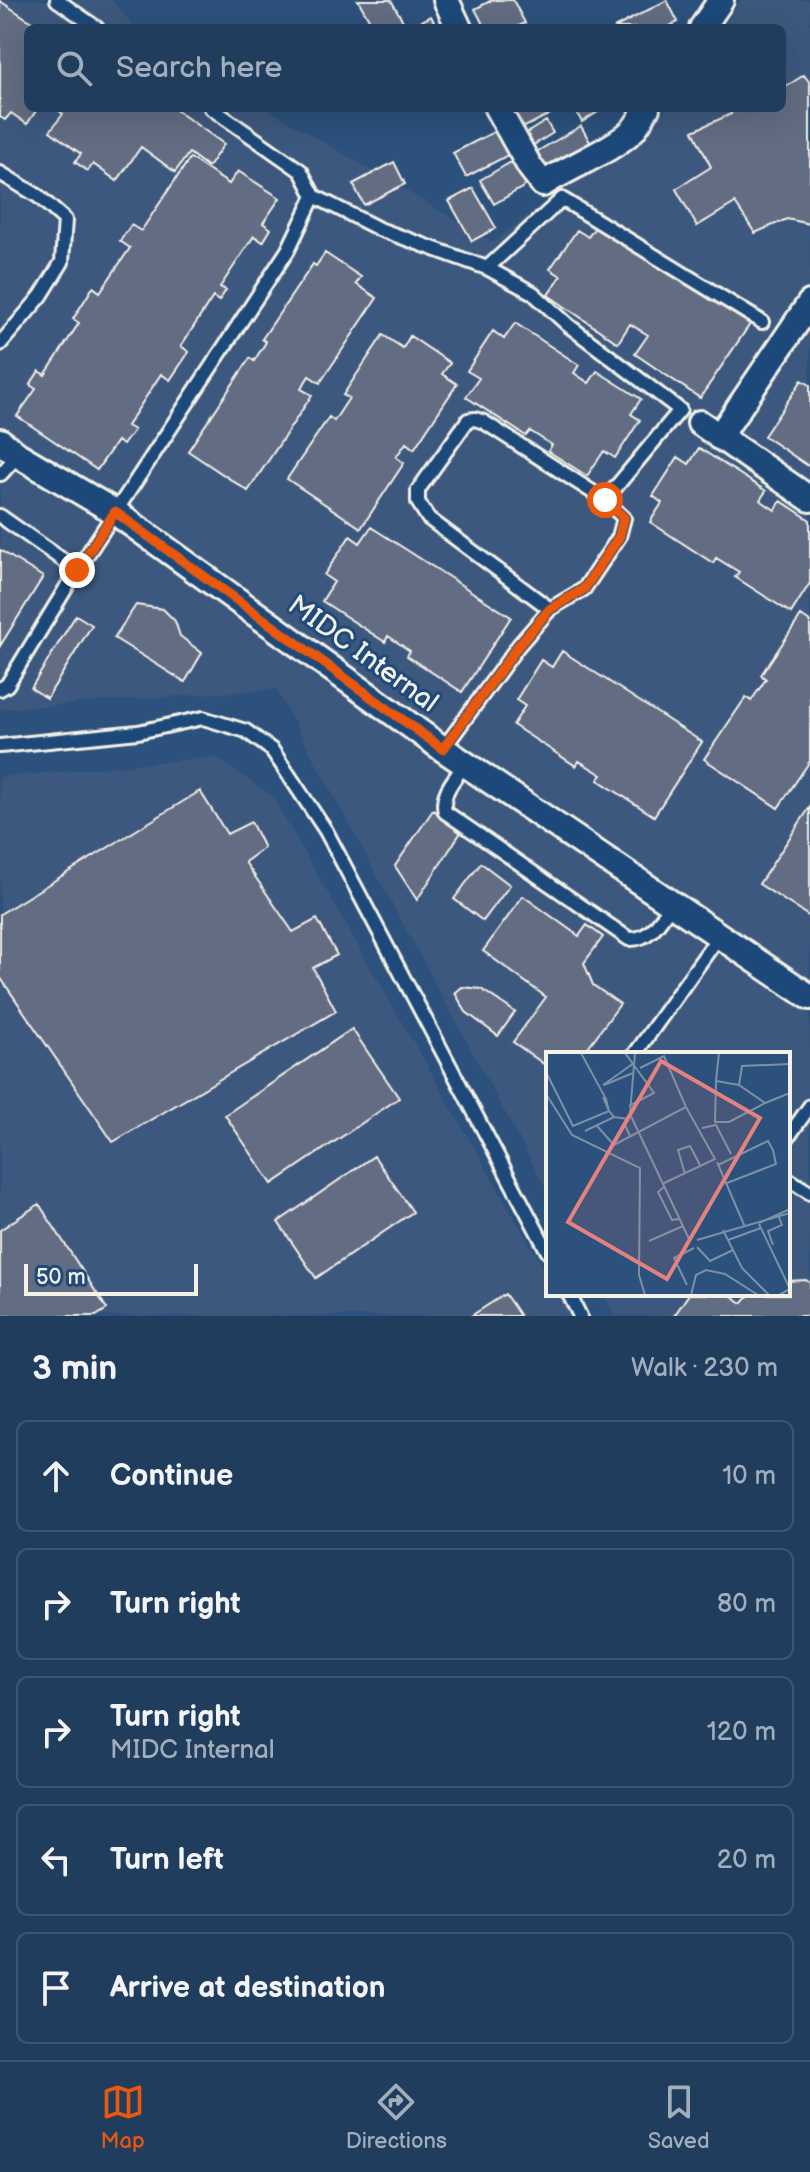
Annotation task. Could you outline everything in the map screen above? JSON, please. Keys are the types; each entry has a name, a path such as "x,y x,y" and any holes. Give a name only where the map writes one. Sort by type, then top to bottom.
{"street":[{"path":"446,0 457,24"},
{"path":"705,24 721,0"},
{"path":"499,112 543,184 599,153 632,130 644,112"},
{"path":"810,303 710,430 810,499"},
{"name":"MIDC Internal","path":"9,448 115,512 443,749 810,997"}],"lane":[{"path":"57,0 91,24"},
{"path":"217,112 301,171 314,196 379,229 487,268 533,293 568,325 680,410 605,500"},
{"path":"0,173 38,196 65,220 62,262 41,296 0,344"},
{"path":"0,689 7,685 77,570 288,250 314,196"},
{"path":"487,268 562,199 762,322"},
{"path":"443,749 518,646 550,609 584,589 619,537 624,518 605,500 484,422 468,420 418,490 418,502 428,518 550,609"},
{"path":"0,476 9,448"},
{"path":"0,516 77,570"},
{"path":"0,746 138,732 203,718 246,731 272,750 326,831 546,1248"},
{"path":"465,764 445,795 445,812 629,939 649,934 672,904"},
{"path":"636,1052 719,936"},
{"path":"790,1134 810,1106"},
{"path":"790,1180 810,1193"},
{"path":"570,1296 580,1316"}],"shaded area":[{"path":"0,0 112,0 132,24 24,24 24,112 273,112 493,242 664,112 786,112 786,24 725,24 741,0 810,0 810,1316 615,1316 604,1296 790,1296 790,1052 546,1052 546,1188 276,689 0,709"},
{"path":"215,757 272,796 546,1273 546,1296 559,1296 571,1316 0,1316 0,777"}],"building":[{"path":"358,0 391,0 403,21 397,24 372,24"},
{"path":"492,0 513,0 525,23 483,24 475,9"},
{"path":"667,0 678,22 674,24 622,24"},
{"path":"0,1 35,24 24,24 24,112 35,112 27,124 11,113 5,120 0,117"},
{"path":"431,16 435,24 416,24"},
{"path":"804,75 810,83 810,224 787,219 755,233 735,203 697,226 676,189 711,167 693,131 732,112 786,112 786,86"},
{"path":"60,112 179,112 224,144 208,167 189,153 175,172 141,147 117,181 93,164 88,171 75,162 81,154 50,131 63,114"},
{"path":"508,112 550,114 513,133 503,115"},
{"path":"576,112 598,112 582,122"},
{"path":"546,121 553,133 527,149 520,137"},
{"path":"505,126 518,150 466,177 453,153"},
{"path":"581,126 591,144 547,170 536,152"},
{"path":"190,158 229,184 238,171 280,198 263,223 271,229 263,242 254,236 220,287 226,290 219,301 213,297 181,346 189,352 170,380 161,374 127,426 134,430 123,445 117,441 97,470 17,416 36,389 30,385 39,371 45,375 79,323 73,319 93,287 100,292 130,248 120,241 131,225 141,231"},
{"path":"518,158 532,182 494,204 480,180"},
{"path":"394,162 405,184 364,205 353,184"},
{"path":"473,188 496,228 472,241 449,201"},
{"path":"599,222 750,324 700,398 635,354 648,335 630,324 618,343 548,295 561,276 550,269 577,230 588,237"},
{"path":"325,253 361,277 356,284 377,298 320,383 309,376 301,389 312,395 248,491 188,451 250,358 254,361 266,342 262,339 313,264 316,266"},
{"path":"515,323 579,365 574,373 589,383 597,371 641,399 631,414 640,420 615,458 604,451 587,476 548,451 552,445 530,431 526,436 466,397 479,378 467,371 493,331 504,339"},
{"path":"383,335 403,348 410,336 450,363 442,374 457,384 414,449 406,443 396,457 404,463 361,528 287,479 329,417 334,421 349,398 343,395"},
{"path":"802,380 810,385 810,467 764,436"},
{"path":"699,448 766,491 760,500 775,510 781,501 810,520 810,583 791,613 735,577 739,572 716,558 713,563 650,522 662,503 653,496 678,457 689,464"},
{"path":"371,527 511,617 462,692 407,656 410,651 388,636 385,642 322,601 334,582 324,575 350,536 360,543"},
{"path":"0,550 43,577 0,646"},
{"path":"136,605 163,609 175,621 180,636 202,653 185,682 114,638"},
{"path":"76,615 92,625 47,698 31,688"},
{"path":"801,616 810,622 810,761 778,808 704,759 746,697 751,701 766,679 761,675"},
{"path":"562,651 702,742 654,816 598,780 602,775 579,761 576,766 513,725 525,706 516,700 541,660 552,667"},
{"path":"200,791 227,834 251,822 264,848 245,862 293,932 317,919 337,955 313,968 336,1011 113,1142 0,977 0,914"},
{"path":"810,807 810,917 759,884"},
{"path":"433,810 463,829 417,900 395,866"},
{"path":"481,863 510,885 483,921 454,899"},
{"path":"523,896 579,936 587,925 603,937 584,963 593,985 620,1004 584,1052 546,1052 546,1066 513,1042 546,997 483,951"},
{"path":"462,987 481,989 515,1012 498,1036 466,1012 455,993"},
{"path":"352,1029 399,1098 272,1184 225,1115"},
{"path":"374,1156 413,1212 316,1278 278,1222"},
{"path":"39,1204 107,1309 96,1316 0,1316 0,1230"},
{"path":"806,1280 810,1283 810,1316 674,1316 688,1296 732,1296 742,1303 748,1296 790,1296 790,1281"},
{"path":"505,1294 520,1316 471,1316"}],"route":[{"path":"77,570 115,512 443,749 518,646 550,609 584,589 619,537 624,518 605,500"}]}
